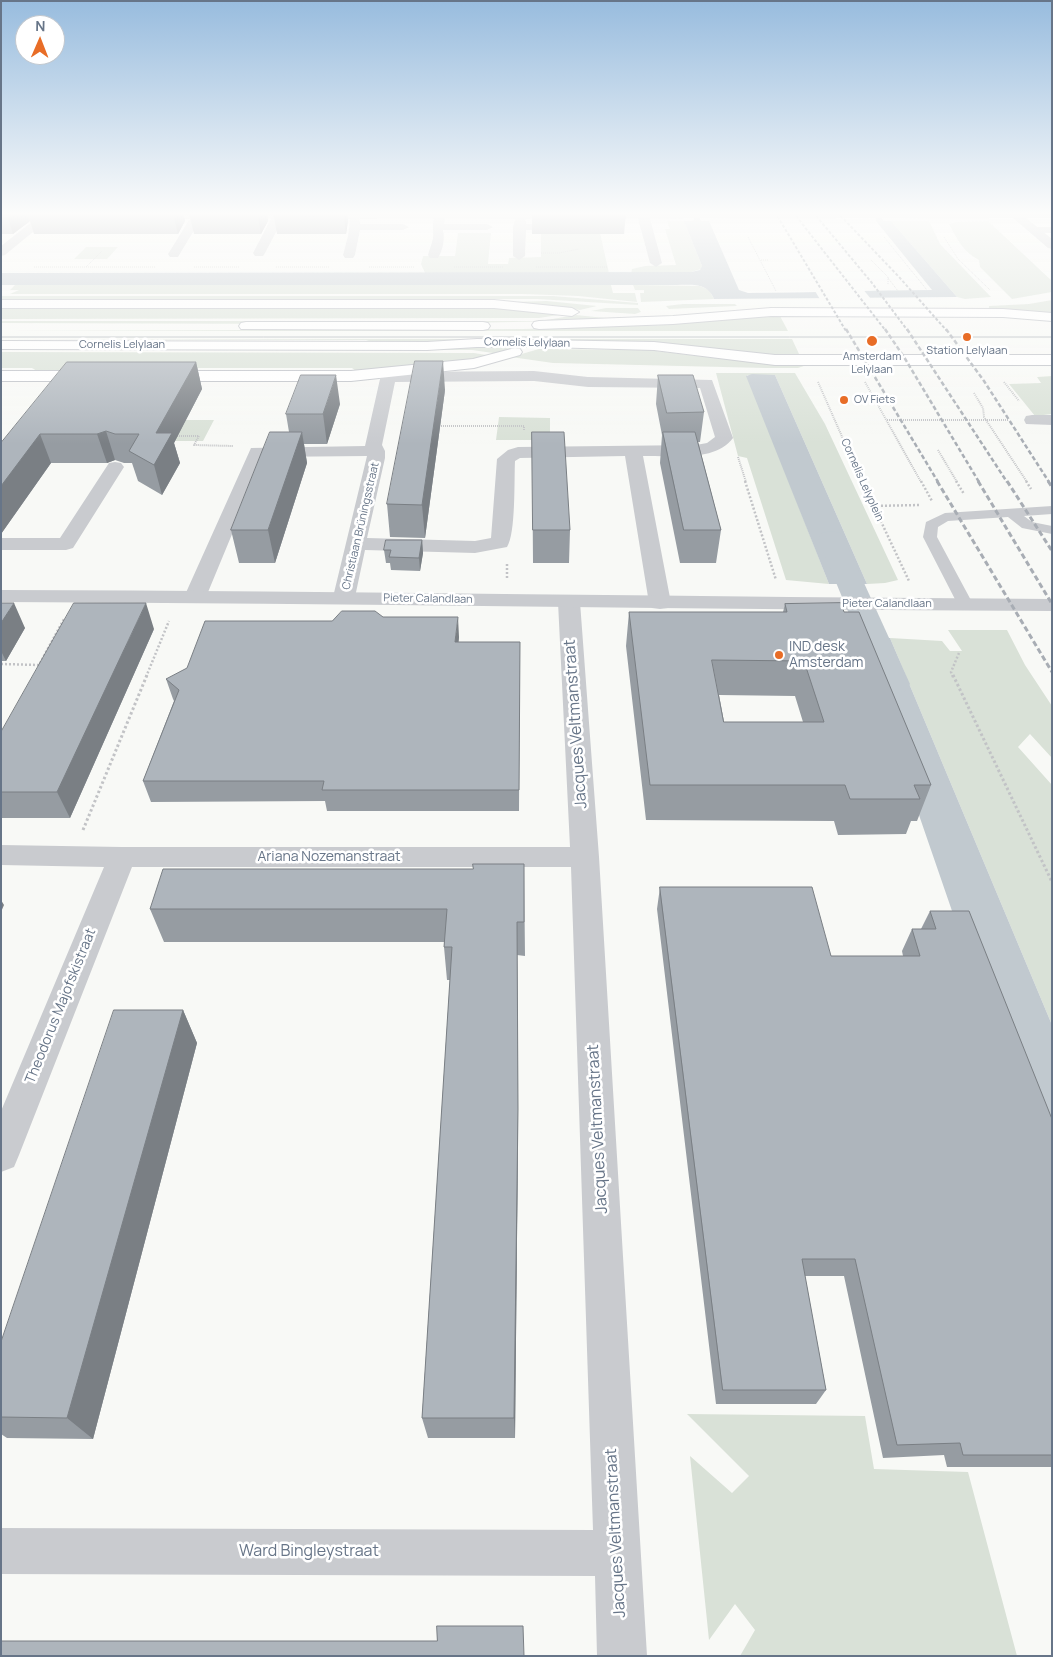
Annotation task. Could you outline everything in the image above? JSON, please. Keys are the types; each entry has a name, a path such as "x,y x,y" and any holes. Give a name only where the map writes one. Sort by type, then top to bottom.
{"main road":[{"path":"1,304 500,304 673,320"},
{"name":"Cornelis Lelylaan","path":"524,326 673,320 771,312 1002,313 1052,317"},
{"name":"Cornelis Lelylaan","path":"228,326 498,326"},
{"name":"Cornelis Lelylaan","path":"1,345 432,346 494,342 654,346 775,360 1052,360"},
{"path":"144,376 384,375 480,362 538,347 591,344"},
{"path":"1,376 105,376"}],"street":[{"path":"356,544 475,547 500,543 506,459 524,451 696,450 712,447 724,438 706,383 588,382 534,376 384,375"},
{"name":"Christiaan Brüningsstraat","path":"344,597 376,458 376,451 373,446 384,375"},
{"path":"44,392 55,376"},
{"path":"1032,420 1052,420"},
{"path":"196,597 257,452 376,451"},
{"path":"633,451 660,603"},
{"path":"1,544 66,544 114,467"},
{"name":"Pieter Calandlaan","path":"1,596 344,597 569,602 1052,605"},
{"name":"Jacques Veltmanstraat","path":"569,602 585,857 622,1656"},
{"name":"Ariana Nozemanstraat","path":"1,855 122,857 585,857"},
{"name":"Theodorus Majofskistraat","path":"1,1155 122,857"},
{"name":"Ward Bingleystraat","path":"1,1551 617,1553"}],"lane":[{"path":"965,604 930,537 931,525 945,517 1048,512"},
{"path":"1012,513 1028,525 1052,530"}],"path":[{"path":"897,289 900,294"},
{"path":"862,376 871,389 933,504"},
{"name":"Cornelis Lelyplein","path":"815,377 873,506 910,582"},
{"path":"974,393 983,408 986,420 1034,494"},
{"path":"927,416 929,420"},
{"path":"887,420 1032,420"},
{"path":"430,426 524,426 524,451"},
{"path":"171,436 199,436 194,445 260,446 257,452"},
{"path":"712,447 738,457 783,603"},
{"path":"938,450 965,495"},
{"path":"1,664 38,664 65,618"},
{"path":"73,856 170,620"},
{"path":"960,653 951,672 1052,882"}],"shaded area":[{"path":"612,289 613,293 635,293 637,302 578,296 523,294 10,294 19,290 10,290"},
{"path":"707,289 714,299 641,302 640,293 644,293 644,290 635,290"},
{"path":"739,289 748,293 950,289 957,297 714,299 707,290"},
{"path":"950,289 984,289 991,297 965,299 957,297"},
{"path":"1002,289 1052,289 1052,292 1012,299"},
{"path":"1,296 553,296 638,303 638,305 537,299 1,299"},
{"path":"1052,300 1052,313 989,309 989,306 1029,304"},
{"path":"547,301 597,306 580,310 508,302"},
{"path":"683,304 735,304 737,306 669,309 666,306"},
{"path":"1,306 477,306 565,314 539,318 1,319"},
{"path":"606,308 638,308 641,312 635,314 591,311"},
{"path":"576,315 615,319 540,321"},
{"path":"780,316 788,331 1,331 523,329 664,325 742,317"},
{"path":"1,321 538,321 385,324 1,323"},
{"path":"1,339 792,339 800,356 781,356 661,343 624,341 478,341 377,344 366,340"},
{"path":"531,346 500,354 472,350 1,350 1,348"},
{"path":"539,349 648,350 749,362 804,366 798,368 766,368 553,363 511,357"},
{"path":"1,352 474,353 493,356 484,359 356,371 352,368 98,368 98,362 74,362 71,366 76,372 37,371 32,368 1,368"},
{"path":"716,373 795,373 825,424 898,580 867,584 775,375 747,375 829,584 786,580 747,458 738,456"},
{"path":"752,374 775,375 867,584 829,584 746,376"},
{"path":"1052,376 1052,414 1035,416 1009,384 1041,383 1037,377"},
{"path":"499,417 550,418 550,440 496,440"},
{"path":"123,420 214,420 203,441 109,441"},
{"path":"948,630 1007,630 1025,665 1052,706 1052,758 1030,734 1018,747 1052,785 1052,1025 890,638 942,641 950,651 962,651"},
{"path":"858,638 890,638 1052,1025 1052,1181 961,937"},
{"path":"687,1414 865,1416 874,1469 968,1472 1017,1656 740,1656 755,1630 735,1604 709,1640 690,1456 732,1493 749,1476"}],"pier":[{"path":"863,289 871,299 821,301 815,291"}],"building":[{"path":"415,361 443,361 422,505 387,504"},
{"path":"67,362 196,362 156,433 172,433 154,465 129,451 139,434 115,434 106,431 97,434 40,434 1,486 1,443"},
{"path":"301,375 336,375 323,414 286,414"},
{"path":"658,375 693,375 704,412 667,413"},
{"path":"270,432 302,432 268,530 231,530"},
{"path":"532,432 564,432 570,530 533,530"},
{"path":"663,432 695,432 721,530 684,530"},
{"path":"386,540 422,540 419,558 389,557 391,550 384,550"},
{"path":"1,603 14,603 1,623"},
{"path":"74,603 146,603 57,792 1,792 1,732"},
{"path":"841,603 844,612 859,612 931,785 914,785 920,799 850,799 845,785 650,785 629,612 787,612 785,604","holes":["712,660 804,661 824,722 724,722"]},
{"path":"342,611 375,611 383,617 458,617 455,642 520,642 519,790 322,790 324,781 143,781 179,690 166,679 187,668 205,621 332,621"},
{"path":"473,864 524,864 524,922 517,922 518,1109 514,1418 422,1418 452,947 444,947 447,909 150,909 163,869 473,869"},
{"path":"660,887 812,887 831,956 920,956 912,929 936,929 930,911 969,911 1052,1119 1052,1455 963,1455 960,1443 897,1445 855,1259 802,1259 826,1390 723,1390"},
{"path":"114,1010 183,1010 67,1418 1,1417 1,1342"},
{"path":"437,1626 523,1626 524,1656 1,1656 1,1641 437,1641"}],"waterway":[{"path":"831,539 894,684"}],"tram line":[{"path":"1,337 1052,337"}],"railway":[{"path":"821,289 846,331"},
{"path":"853,289 886,331"},
{"path":"877,289 908,331"},
{"path":"910,289 947,331"},
{"path":"846,329 938,482"},
{"path":"885,329 904,357 979,482"},
{"path":"907,329 1007,482"},
{"path":"946,329 984,381 1049,482"},
{"path":"937,481 1052,672"},
{"path":"978,481 1052,604"},
{"path":"1007,481 1052,551"},
{"path":"1048,481 1052,487"}],"place":[{"name":"Station Lelylaan","path":"967,337"},
{"name":"Amsterdam Lelylaan","path":"872,341"},
{"name":"OV Fiets","path":"844,400"},
{"name":"IND desk Amsterdam","path":"779,655"}]}
